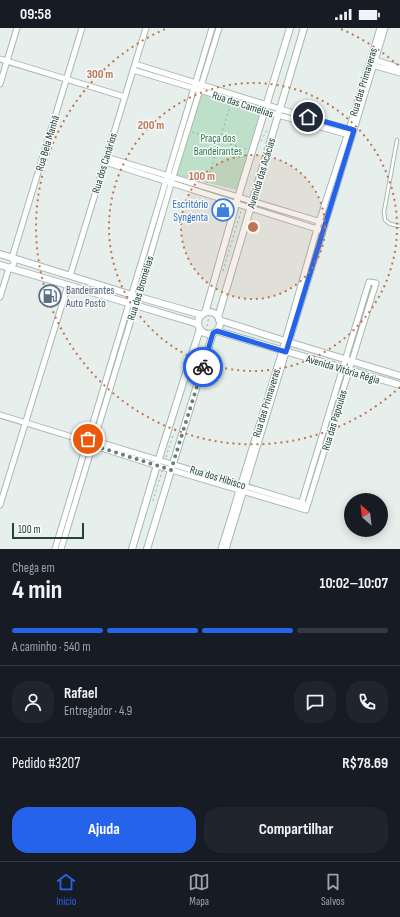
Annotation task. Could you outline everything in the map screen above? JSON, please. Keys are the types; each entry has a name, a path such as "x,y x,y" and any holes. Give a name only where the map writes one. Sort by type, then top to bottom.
{"street":[{"path":"0,84 17,28"},
{"name":"Rua Bela Manhã","path":"9,268 14,263 12,258 82,28"},
{"name":"Rua dos Canários","path":"68,284 72,282 72,278 70,276 146,28"},
{"name":"Rua das Bromélias","path":"55,549 171,183 170,176 212,28"},
{"name":"Rua das Bromélias","path":"135,296 165,181 170,176 188,131 219,28"},
{"name":"Avenida das Acácias","path":"204,314 290,28"},
{"name":"Avenida das Acácias","path":"219,319 252,201 304,28"},
{"name":"Rua das Primaveras","path":"221,549 242,488 284,351 326,224 372,62 380,28"},
{"name":"Rua das Primaveras","path":"372,62 385,28"},
{"path":"0,59 125,97"},
{"path":"372,62 400,68"},
{"path":"372,62 400,73"},
{"name":"Rua das Camélias","path":"135,64 195,86"},
{"name":"Rua das Camélias","path":"133,70 201,87 351,133"},
{"name":"Rua das Camélias","path":"201,87 232,100 266,108"},
{"name":"Rua das Primaveras","path":"287,342 319,222 351,133"},
{"path":"105,159 206,187 238,200 250,208 323,231"},
{"path":"105,159 171,183 238,200 252,201 326,224"},
{"path":"0,254 135,296 204,314"},
{"path":"0,265 132,304 199,327 208,334 215,332"},
{"path":"0,297 9,268"},
{"name":"Rua das Papoulas","path":"304,507 346,369 376,283 369,282 349,360"},
{"path":"0,505 68,284"},
{"path":"132,549 199,327 198,321 204,314 210,312 216,315 219,319 219,327 215,332 147,549"},
{"name":"Avenida Vitória Régia","path":"219,319 287,342 400,376"},
{"name":"Avenida Vitória Régia","path":"215,332 400,386"},
{"name":"Rua dos Hibisco","path":"0,415 304,507"},
{"name":"Rua das Bromélias","path":"61,549 90,442"},
{"name":"Rua das Primaveras","path":"226,549 242,488"}],"lane":[{"path":"397,140 384,212 385,220 390,224 400,226"}],"path":[{"path":"206,187 232,100"},
{"path":"188,131 253,151"}],"green space":[{"name":"Praça dos Bandeirantes","path":"201,94 261,113 237,190 176,175"}],"way so far":[{"path":"88,439 86,443 171,470 203,367"}],"place":[{"name":"Escritório Syngenta","path":"223,210"},
{"name":"Bandeirantes Auto Posto","path":"50,296"}],"route":[{"path":"203,367 213,333 217,331 286,352 354,130 308,117"}]}
